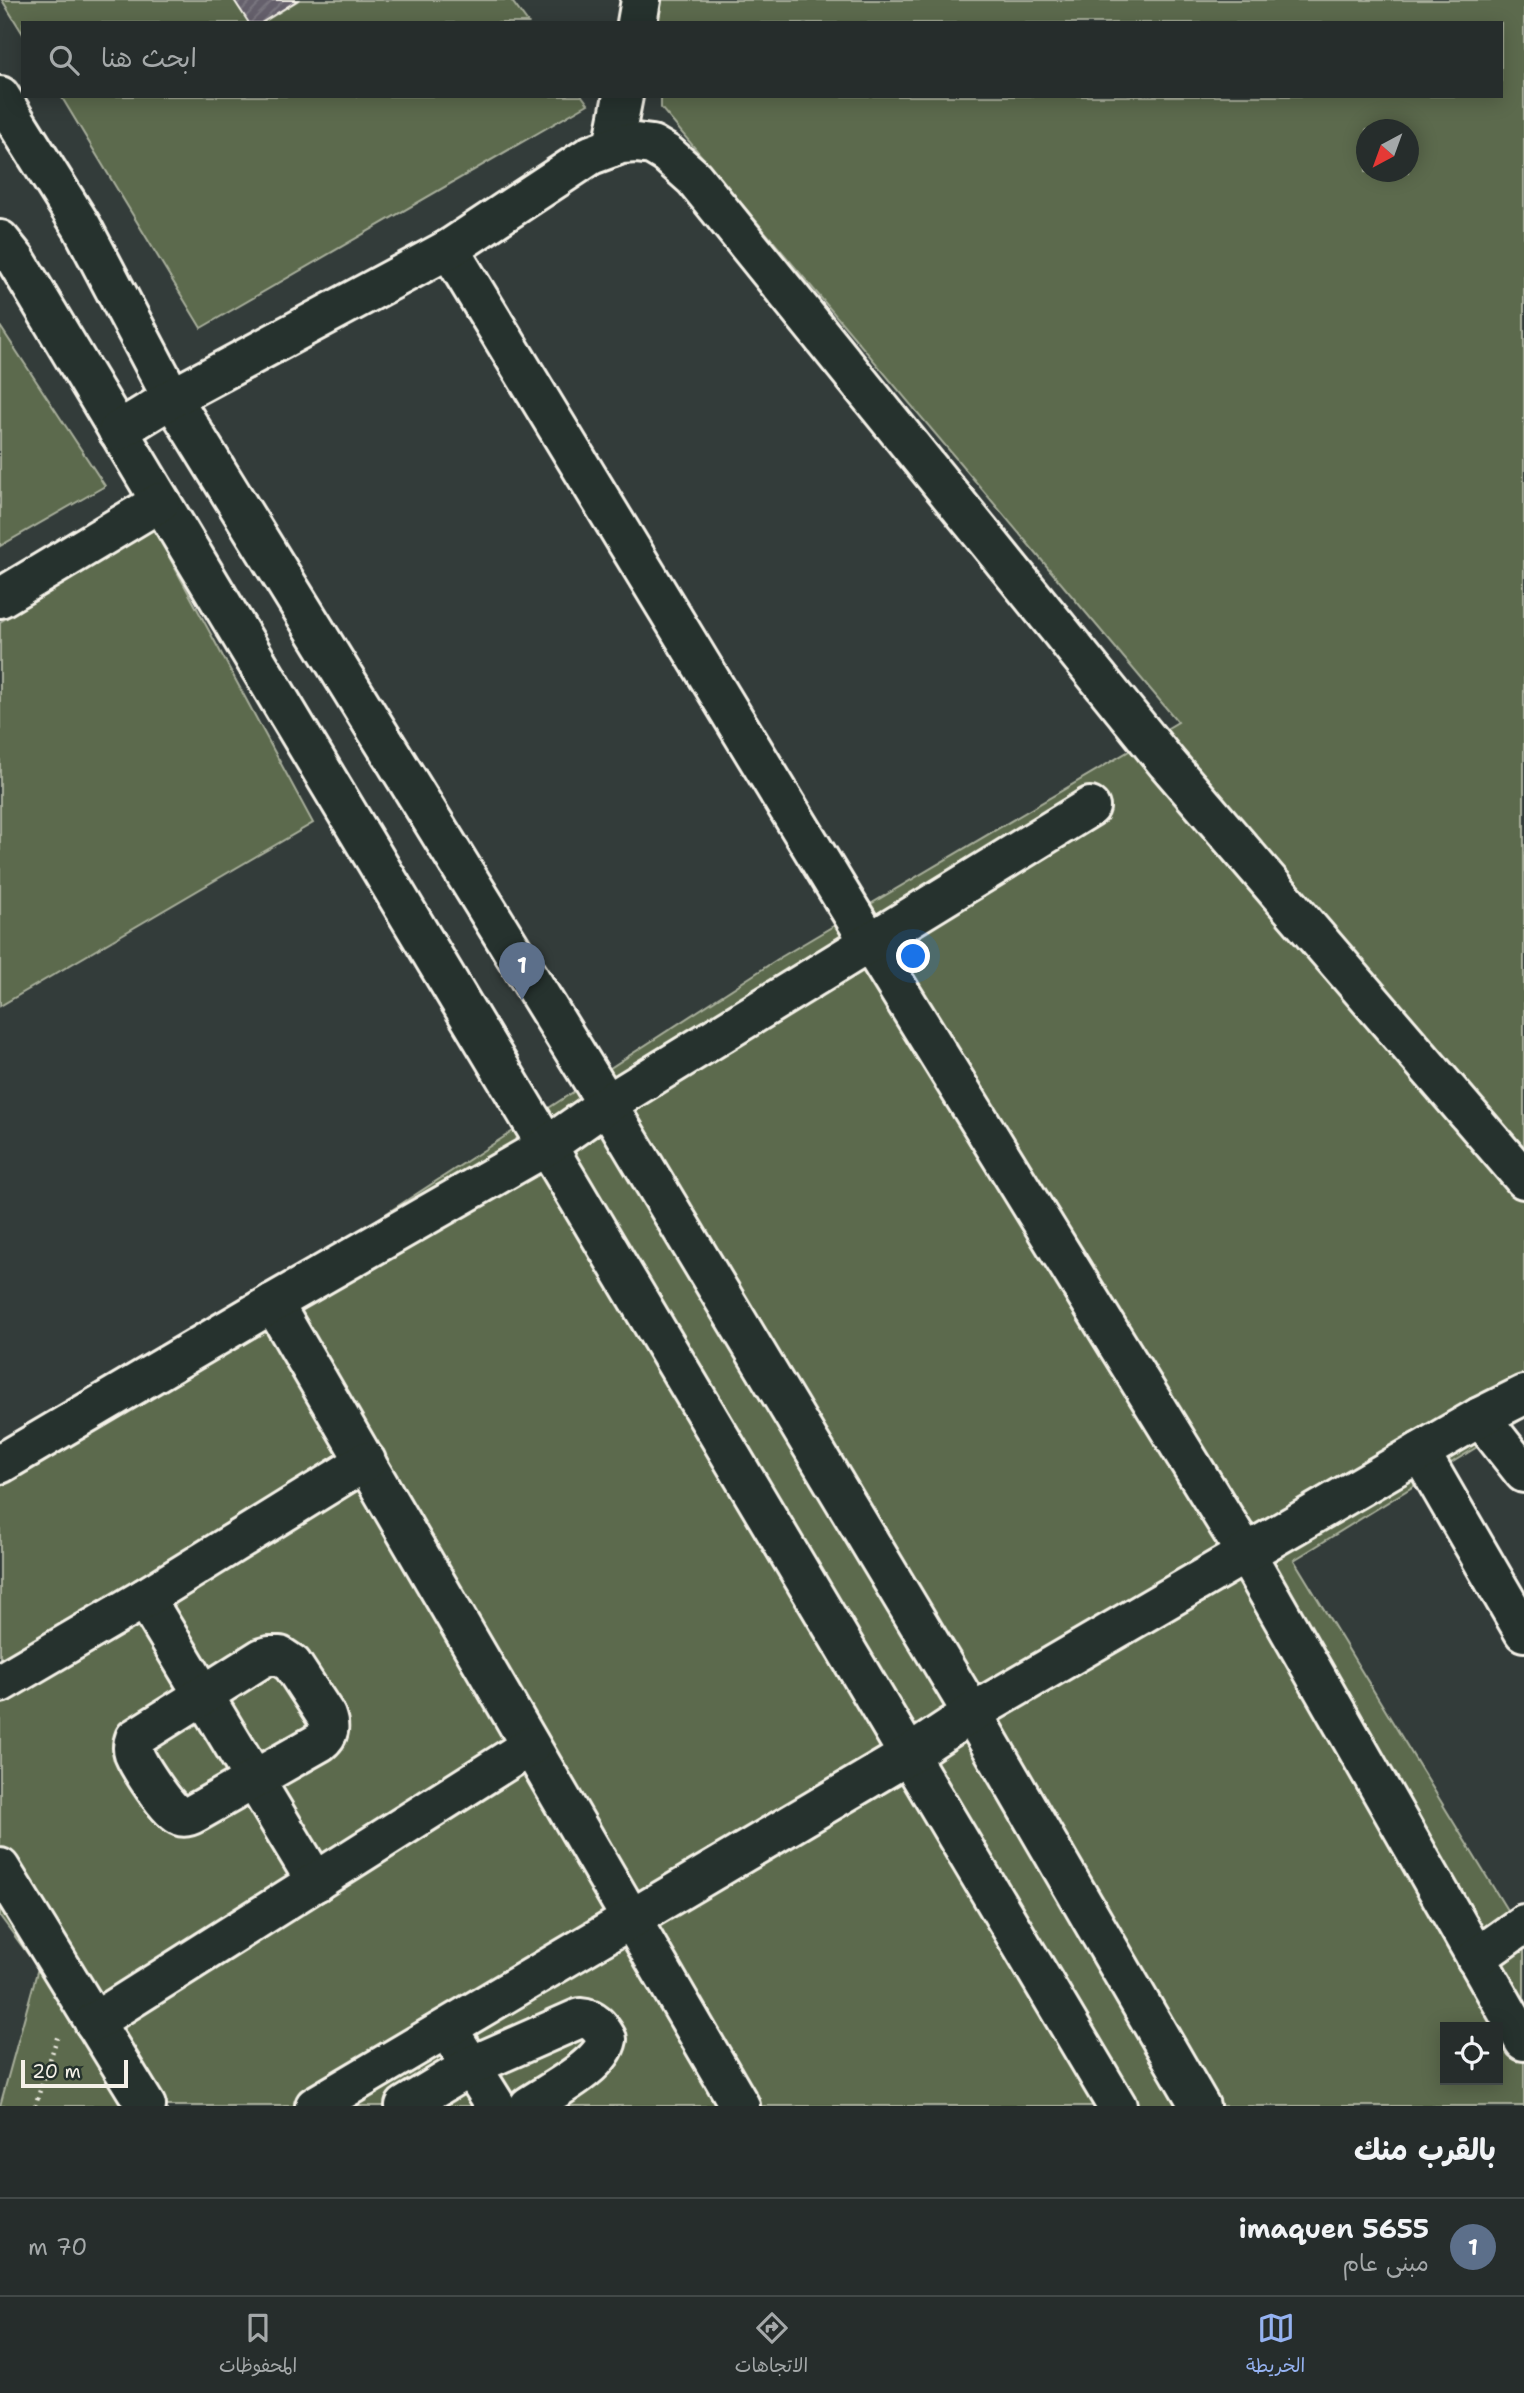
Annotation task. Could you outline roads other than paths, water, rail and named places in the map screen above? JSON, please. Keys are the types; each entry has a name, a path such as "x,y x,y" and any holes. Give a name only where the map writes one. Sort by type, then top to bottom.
{"street":[{"path":"637,21 641,0"},
{"path":"0,96 82,227 172,398 607,1104 971,1713 1199,2106"},
{"path":"613,147 623,98"},
{"path":"118,431 172,398 449,249 591,155 636,142 652,145 667,154 694,178 1167,763 1524,1179"},
{"path":"0,240 16,260 547,1146 1117,2106"},
{"path":"449,249 870,943 1245,1552 1524,2041"},
{"path":"0,598 160,502"},
{"path":"0,1464 547,1146 607,1104 1090,807"},
{"path":"273,1303 740,2106"},
{"path":"315,2106 910,1754 971,1713 1245,1552 1480,1417 1524,1395"},
{"path":"1480,1417 1524,1473"},
{"path":"1420,1452 1524,1632"},
{"path":"0,1683 145,1598 366,1461"},
{"path":"145,1598 316,1882"},
{"path":"280,1656 287,1659 296,1670 326,1716 329,1729 324,1738 195,1813 183,1817 167,1805 136,1757 133,1742 139,1734 202,1693 262,1658 280,1656"},
{"path":"94,2022 530,1746"},
{"path":"0,1868 146,2106"},
{"path":"1476,1958 1524,1924"},
{"path":"405,2106 471,2066 580,2018 587,2018 598,2025 607,2039 605,2049 594,2061 529,2106"},
{"path":"447,2028 496,2106"}],"place":[{"name":"imaquen 5655","path":"522,1000"}]}
